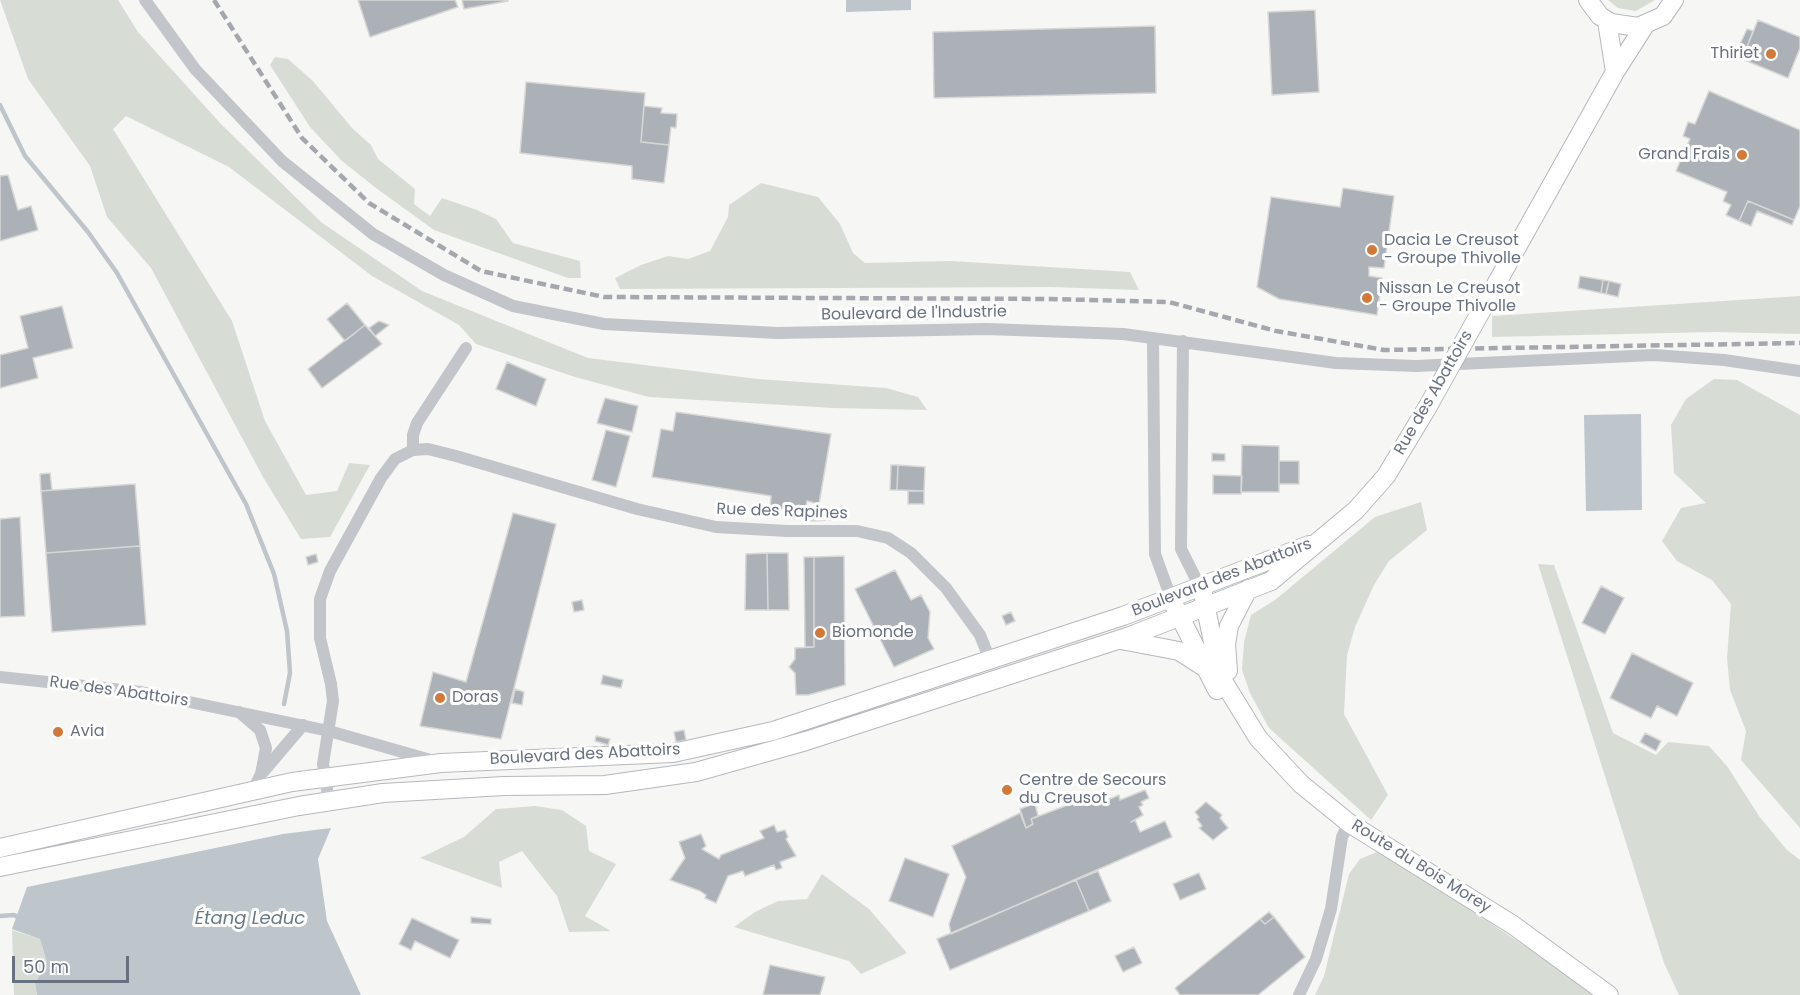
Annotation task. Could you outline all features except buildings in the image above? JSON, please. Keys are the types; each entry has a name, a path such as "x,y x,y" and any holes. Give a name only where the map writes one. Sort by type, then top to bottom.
{"street":[{"name":"Boulevard de l'Industrie","path":"145,0 195,69 282,161 373,234 444,275 513,306 604,324 777,333 987,329 1153,338 1336,363 1416,366 1654,355 1724,360 1800,371"},
{"path":"1588,0 1600,16 1607,21 1624,27 1645,26"},
{"name":"Rue des Abattoirs","path":"1319,541 1356,510 1386,476 1427,408 1615,72 1645,26 1663,16 1674,0"},
{"path":"1607,21 1615,72"},
{"path":"1153,338 1155,554 1171,598"},
{"path":"1183,341 1181,549 1200,586"},
{"path":"329,801 324,778 324,752 332,717 332,684 320,638 320,599 330,571 381,478 395,459 413,450 413,435 417,423 466,348"},
{"name":"Rue des Rapines","path":"413,450 428,449 456,456 637,509 716,527 787,531 857,531 888,538 911,553 946,588 980,635 990,660"},
{"name":"Boulevard des Abattoirs","path":"0,848 324,778 441,763 673,753 773,731 1171,598 1319,541"},
{"name":"Boulevard des Abattoirs","path":"0,867 329,801 383,793 504,786 605,785 696,772 806,741 1120,639 1271,580 1319,541"},
{"name":"Route du Bois Morey","path":"1200,586 1220,676 1258,738 1301,784 1350,823 1513,925 1609,995"},
{"name":"Route du Bois Morey","path":"1232,697 1226,662 1226,644 1229,626 1248,589"},
{"name":"Route du Bois Morey","path":"1171,598 1204,666 1229,710 1247,722"},
{"name":"Route du Bois Morey","path":"1120,639 1179,651 1204,666"},
{"name":"Rue des Abattoirs","path":"0,677 141,692 329,731 441,763"},
{"path":"238,711 260,730 264,740 266,748 261,774"},
{"path":"252,792 261,774 303,725"},
{"path":"1299,995 1316,959 1331,909 1342,837 1350,823"}],"shaded area":[{"path":"0,0 118,0 138,32 220,123 321,222 422,291 588,358 758,379 886,388 918,397 927,410 833,408 649,397 575,377 476,344 459,325 372,276 229,167 126,116 113,129 232,321 265,421 306,495 337,491 349,463 370,465 330,537 301,539 263,477 151,268 107,217 90,166 28,79"},
{"path":"1608,0 1655,0 1636,11 1618,8"},
{"path":"275,57 288,59 313,81 352,128 371,145 378,159 415,189 414,204 430,216 442,198 477,210 496,219 513,243 580,261 581,278 568,278 434,230 342,161 310,127 270,65"},
{"path":"761,183 818,197 840,224 853,253 865,263 951,261 1130,272 1139,290 1051,287 620,289 615,278 641,265 668,256 688,259 710,251 728,217 729,205"},
{"path":"1800,296 1800,334 1714,332 1492,337 1492,316"},
{"path":"1714,379 1737,380 1800,415 1800,828 1741,760 1746,731 1730,690 1727,658 1731,604 1712,580 1677,561 1662,541 1681,508 1706,503 1674,473 1671,425 1686,399"},
{"path":"1421,502 1427,530 1389,561 1374,585 1355,627 1347,655 1344,714 1388,795 1371,820 1269,728 1250,693 1242,670 1244,642 1251,615 1275,600 1375,517"},
{"path":"1538,564 1554,565 1613,733 1656,755 1668,742 1709,746 1727,766 1759,816 1786,849 1800,860 1800,995 1679,995 1664,963"},
{"path":"535,806 562,810 586,826 589,851 616,864 585,916 611,931 569,932 557,896 522,851 499,862 502,888 420,858 464,837 496,809"},
{"path":"1377,852 1388,855 1561,970 1593,995 1315,995 1324,976 1349,874 1360,859"},
{"path":"822,874 869,909 907,953 861,974 849,961 734,927 755,912 778,901 807,899"},
{"path":"12,930 40,939 47,963 35,983 37,995 14,995"}],"water":[{"path":"846,0 911,0 911,10 846,12"},
{"path":"1641,414 1642,510 1586,511 1584,415"},
{"name":"Étang Leduc","path":"331,828 318,859 327,921 361,995 37,995 35,983 47,963 40,939 12,929 27,887 283,834"}],"waterway":[{"path":"0,105 25,156 88,232 117,273 246,504 274,574 287,631 290,673 284,704"},
{"path":"0,916 14,915 20,918"}],"railway":[{"path":"214,0 302,138 369,203 481,271 604,297 1051,299 1169,302 1276,331 1384,350 1800,343"}],"place":[{"name":"Thiriet","path":"1771,54"},
{"name":"Grand Frais","path":"1742,155"},
{"name":"Dacia Le Creusot - Groupe Thivolle","path":"1372,250"},
{"name":"Nissan Le Creusot - Groupe Thivolle","path":"1367,298"},
{"name":"Biomonde","path":"820,633"},
{"name":"Doras","path":"440,698"},
{"name":"Avia","path":"58,732"},
{"name":"Centre de Secours du Creusot","path":"1007,790"}]}
